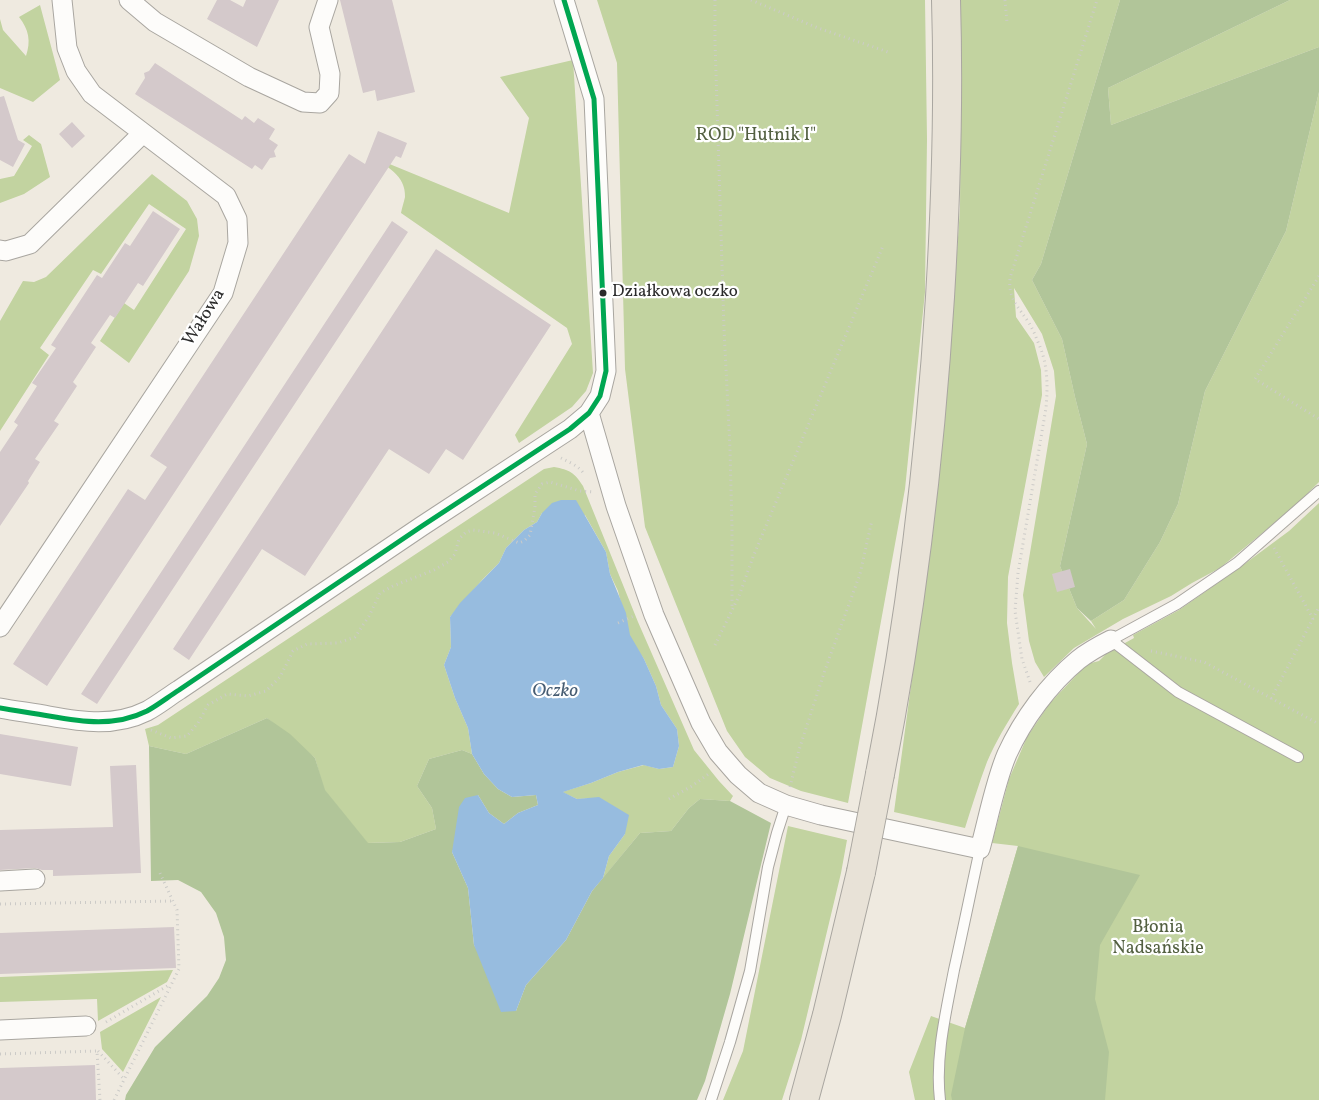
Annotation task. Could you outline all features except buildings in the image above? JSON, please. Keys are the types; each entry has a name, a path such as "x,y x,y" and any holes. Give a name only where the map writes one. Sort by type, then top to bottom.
{"main road":[{"path":"804,1100 832,998 861,872 890,721 911,590 931,411 939,312 947,105 946,0"}],"street":[{"name":"Wałowa","path":"3,615 223,293 238,243 237,219 226,196 92,94 76,71 67,48 62,0"},
{"path":"129,0 155,22 249,77 303,102 320,103 329,93 330,74 319,27 328,0"},
{"path":"0,708 99,723 128,718 146,711 570,429 589,413 600,396 606,371 594,99 564,0"},
{"path":"0,250 6,251 30,244 143,132"},
{"path":"589,413 616,506 654,615 701,722 718,752 738,775 759,793 786,805 821,815 980,849 1007,755 1025,721 1064,673 1079,659 1111,640"},
{"path":"0,881 35,879"},
{"path":"0,1030 86,1026"}],"lane":[{"path":"1298,757 1178,692 1111,640 1177,604 1237,563 1319,491"},
{"path":"711,1100 750,971 768,867 776,833 786,805"},
{"path":"940,1100 940,1048 980,849"}],"path":[{"path":"715,0 724,328 730,449 732,609"},
{"path":"751,0 818,28 888,52"},
{"path":"1005,0 1007,22"},
{"path":"1042,699 1028,679 1022,659 1015,611 1018,573 1046,408 1048,382 1044,357 1038,342 1012,298 1009,288 1010,278 1097,0"},
{"path":"715,645 739,596 753,557 884,246"},
{"path":"1319,276 1255,378 1319,419"},
{"path":"149,729 171,738 187,736 198,723 208,705 227,694 248,696 266,691 280,677 294,651 307,644 338,643 355,637 369,616 380,593 448,562 455,554 459,540 466,532 472,530 494,533 519,543 524,541 530,535 536,507 535,494 542,484 550,482 592,493"},
{"path":"786,805 802,741 860,574 872,520"},
{"path":"1268,537 1313,619"},
{"path":"1271,699 1319,607"},
{"path":"618,623 642,613"},
{"path":"1128,652 1151,651 1204,662 1319,724"},
{"path":"669,799 692,786 725,761"},
{"path":"114,1100 179,969 178,910 159,871"},
{"path":"0,904 173,900"},
{"path":"86,1026 100,1026 171,984"},
{"path":"0,1054 97,1051 124,1079"},
{"path":"97,1051 100,1100"}],"green space":[{"name":"ROD \"Hutnik I\"","path":"597,0 925,0 927,139 925,292 905,489 848,803 801,791 770,778 745,757 727,731 645,527 625,369 617,63"},
{"path":"960,0 1120,0 1041,264 1032,280 1062,339 1087,444 1060,566 1077,608 1096,629 1091,621 1124,600 1160,542 1178,504 1205,391 1286,231 1319,92 1319,482 1295,506 1220,568 1171,596 1123,619 1074,648 1044,677 1035,662 1029,641 1023,595 1056,396 1054,371 1042,334 1014,288 1016,317 1034,343 1041,370 1042,395 1008,577 1007,623 1019,704 987,762 965,828 894,812 930,544 953,312 960,208"},
{"path":"1120,0 1290,0 1108,88 1111,125 1319,47 1319,92 1286,231 1205,391 1178,504 1160,542 1124,600 1091,621 1077,608 1060,566 1087,444 1062,339 1032,280 1041,264"},
{"path":"1290,0 1319,0 1319,47 1111,125 1108,88"},
{"path":"40,5 60,80 33,102 0,88 0,19 3,30 26,56 28,36 25,26 19,17"},
{"path":"573,60 593,373 586,391 572,407 519,443 515,435 572,344 567,328 401,213 405,197 399,177 370,156 509,213 529,118 500,77"},
{"path":"29,135 41,144 50,177 24,194 0,203 0,179 14,176 32,146 23,140"},
{"path":"152,174 187,201 197,219 199,236 189,271 129,363 100,341 124,303 134,310 186,229 149,204 101,274 93,270 40,348 49,355 0,431 0,321 23,281 34,282 46,277"},
{"path":"554,467 571,472 583,486 638,622 694,750 733,796 730,801 700,799 689,808 671,831 640,833 603,878 609,856 625,834 599,798 577,799 562,792 644,765 659,769 673,767 679,746 677,729 661,705 656,686 644,659 630,639 618,591 610,574 606,552 585,515 542,513 537,522 524,530 506,548 499,563 450,617 451,647 444,665 468,728 472,754 462,750 429,759 417,786 432,808 436,829 400,842 367,843 324,790 315,758 267,718 186,754 149,746 145,729 158,725 544,469"},
{"name":"Błonia Nadsańskie","path":"1319,503 1319,1100 915,1100 909,1072 931,1016 965,1028 1018,846 992,843 1009,779 1027,737 1050,703 1087,664 1099,661 1107,653 1134,638 1133,635 1179,610 1289,531"},
{"path":"267,718 290,734 315,758 325,790 368,843 400,842 436,829 432,808 417,786 429,759 462,750 472,754 484,774 498,789 512,797 536,795 538,805 518,813 504,824 489,813 478,795 452,852 468,888 474,945 516,1011 526,985 566,940 592,891 640,833 671,831 689,808 700,799 730,801 771,823 730,994 705,1081 697,1100 125,1100 126,1095 155,1047 207,996 219,978 226,960 224,937 216,913 201,892 178,880 151,881 149,746 186,754"},
{"path":"788,826 847,840 841,873 801,1040 782,1100 723,1100 743,1051"},
{"path":"1018,846 1140,875 1100,945 1095,999 1109,1052 1105,1100 952,1100 951,1095 965,1028"},
{"path":"173,970 167,982 98,1021 97,999 0,1002 0,977"},
{"path":"161,997 123,1072 102,1049 100,1032"}],"water":[{"name":"Oczko","path":"561,500 576,500 606,552 610,574 626,613 630,635 644,659 656,686 661,705 677,729 679,746 673,767 659,769 643,765 563,792 577,799 599,797 629,815 625,834 609,856 603,878 592,891 566,940 526,985 516,1011 501,1012 474,945 468,888 452,852 459,807 465,798 478,795 489,813 504,824 518,813 538,805 536,795 512,797 498,789 484,774 472,754 468,728 444,665 451,647 450,617 460,603 499,563 506,548 524,530 537,522 542,513 552,503"}],"transit line":[{"path":"0,708 98,722 123,719 147,711 570,429 589,413 600,396 606,371 594,99 564,0"}],"place":[{"name":"Działkowa oczko","path":"603,293"}]}
